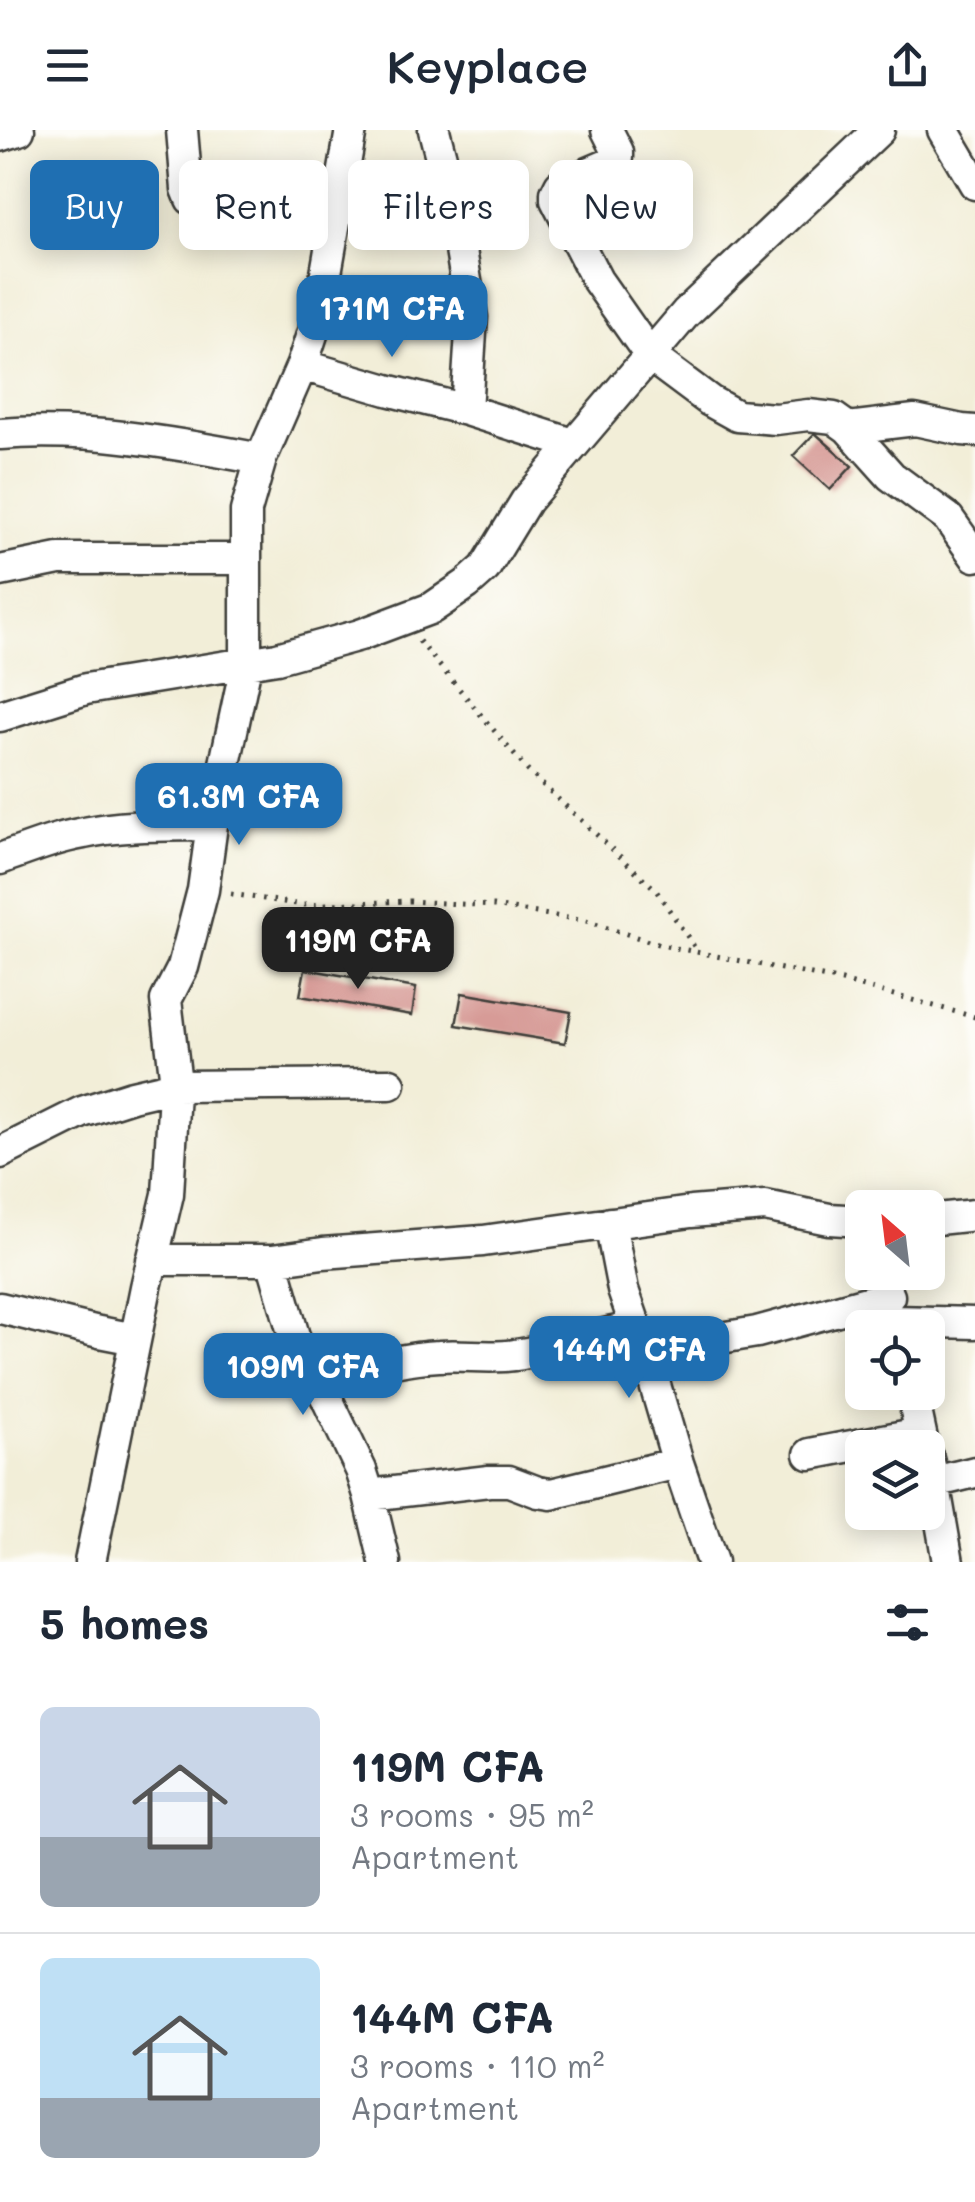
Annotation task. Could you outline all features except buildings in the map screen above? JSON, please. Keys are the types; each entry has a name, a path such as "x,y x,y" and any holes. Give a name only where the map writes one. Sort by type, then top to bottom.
{"street":[{"path":"0,136 19,130"},
{"path":"182,130 191,198 200,201 339,196"},
{"path":"90,1562 168,1194 175,1086 166,1000 183,967 203,890 212,825 246,665 246,511 260,458 302,365 319,313 353,130"},
{"path":"434,130 454,208 472,318 466,410"},
{"path":"606,130 618,158 560,185 556,200 597,280 650,357 737,416 834,418 891,476 955,524 975,556"},
{"path":"0,716 86,688 246,665 360,635 432,608 468,584 485,568 526,501 686,313 879,130"},
{"path":"943,130 975,184"},
{"path":"302,365 573,444"},
{"path":"848,428 915,420 975,431"},
{"path":"0,434 95,433 260,458"},
{"path":"0,571 59,559 246,559"},
{"path":"0,859 85,832 212,825"},
{"path":"0,1153 82,1112 175,1086 390,1084"},
{"path":"152,1260 272,1260 483,1241 692,1212 771,1206 845,1220"},
{"path":"945,1218 975,1215"},
{"path":"610,1223 638,1340 712,1562"},
{"path":"272,1260 294,1336 354,1454 369,1495 385,1562"},
{"path":"318,1380 414,1358 512,1356 613,1331 638,1340 757,1332 890,1304 975,1323"},
{"path":"0,1308 136,1338"},
{"path":"810,1454 845,1454"},
{"path":"945,1461 975,1472"},
{"path":"369,1495 489,1480 509,1481 551,1494 678,1463"},
{"path":"942,1530 948,1562"}],"path":[{"path":"402,620 528,771 655,889 699,952"},
{"path":"203,890 302,905 410,900 494,906 586,921 662,945 842,981 975,1017"}]}
